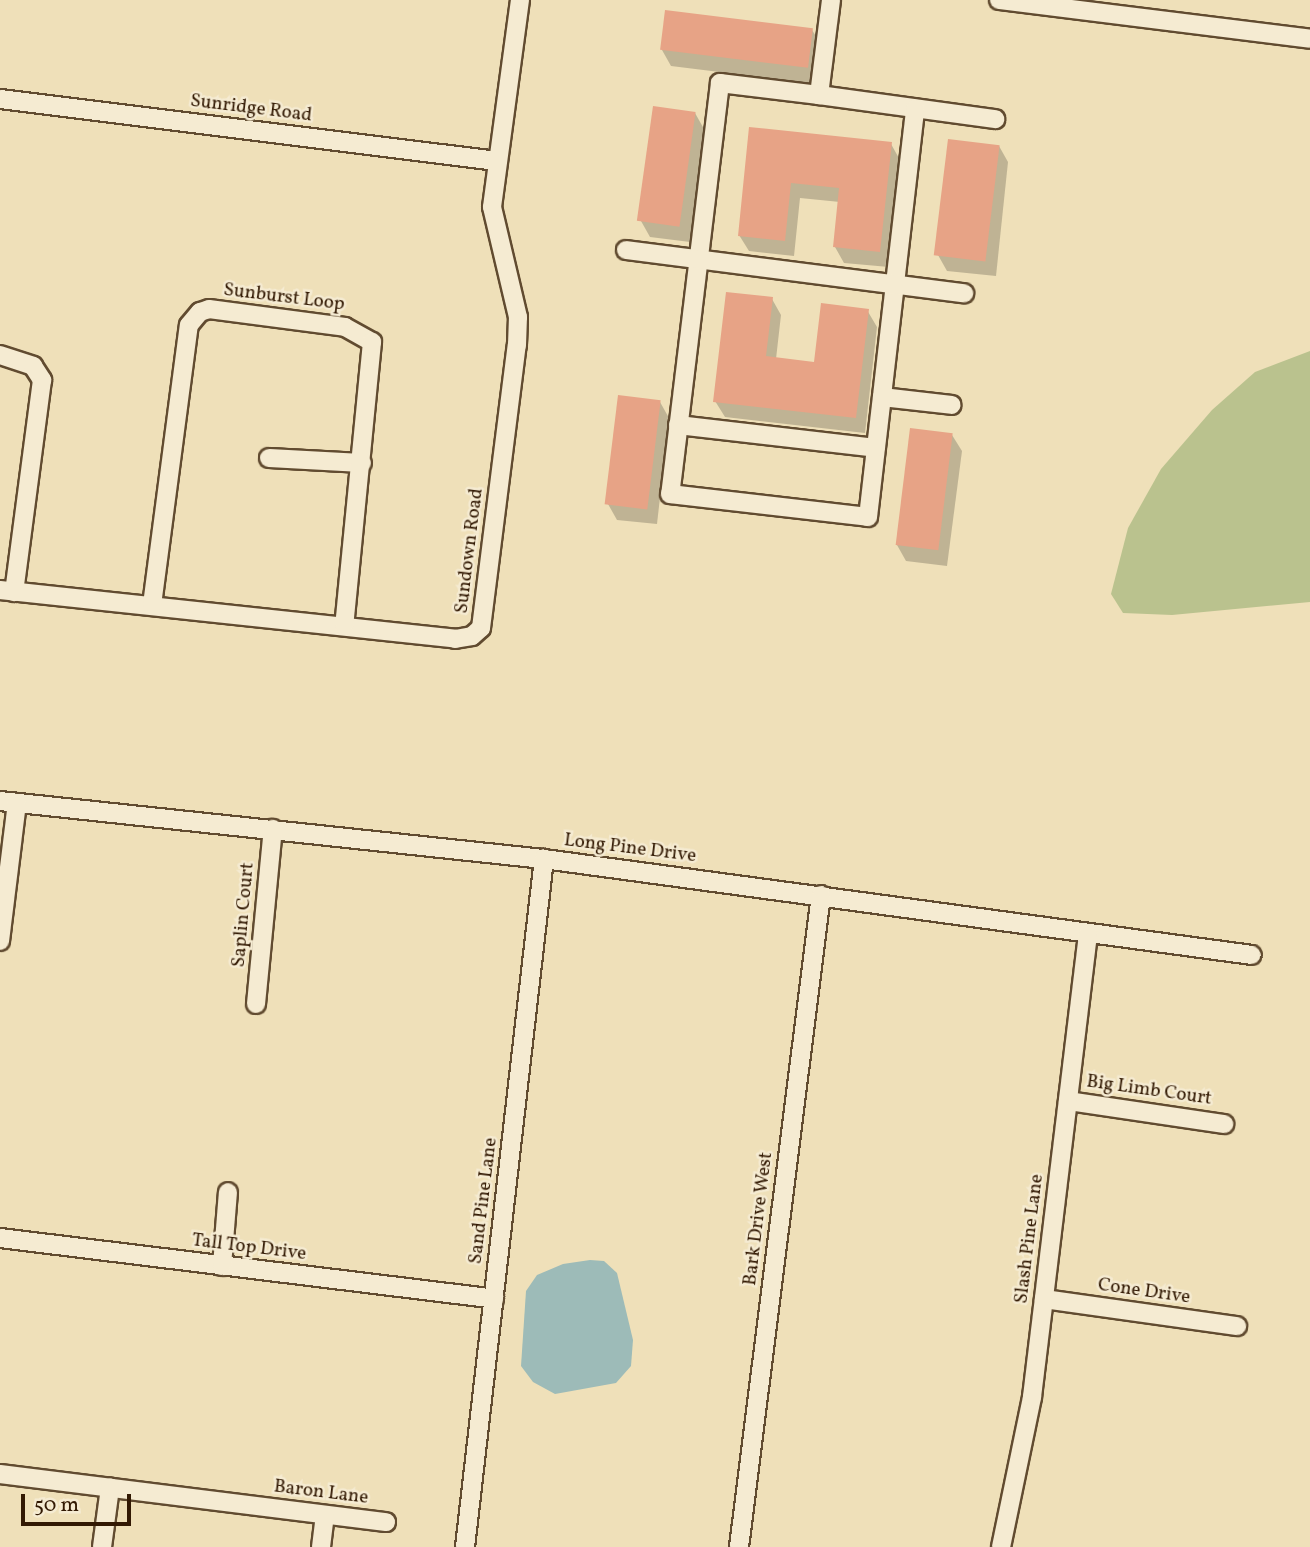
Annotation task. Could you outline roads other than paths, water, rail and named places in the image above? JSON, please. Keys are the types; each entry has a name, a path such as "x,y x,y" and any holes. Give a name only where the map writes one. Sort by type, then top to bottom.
{"street":[{"name":"Sundown Road","path":"7,591 454,639 472,636 481,628 517,345 513,295 494,232 492,207 520,0"},
{"path":"819,95 831,0"},
{"path":"999,0 1310,39"},
{"path":"915,109 868,517 670,494 720,83 995,119"},
{"name":"Sunridge Road","path":"0,99 497,161"},
{"path":"626,250 964,293"},
{"name":"Sunburst Loop","path":"152,605 189,325 200,312 345,327 369,337 373,357 344,626"},
{"path":"0,355 33,366 42,380 7,591"},
{"path":"882,397 952,405"},
{"path":"678,425 876,448"},
{"path":"269,458 362,463"},
{"path":"0,941 9,802"},
{"name":"Long Pine Drive","path":"9,802 544,859 1252,955"},
{"name":"Saplin Court","path":"256,1004 273,829"},
{"name":"Sand Pine Lane","path":"465,1547 544,859"},
{"name":"Bark Drive West","path":"739,1547 821,895"},
{"name":"Slash Pine Lane","path":"1003,1546 1021,1461 1044,1299 1088,933"},
{"name":"Big Limb Court","path":"1068,1101 1224,1124"},
{"path":"222,1266 228,1192"},
{"name":"Tall Top Drive","path":"0,1238 494,1299"},
{"name":"Cone Drive","path":"1044,1299 1237,1326"},
{"name":"Baron Lane","path":"0,1474 386,1522"},
{"path":"102,1547 110,1488"},
{"path":"321,1547 325,1515"}],"water":[{"path":"604,1261 617,1273 633,1340 631,1366 616,1383 555,1394 533,1382 521,1366 526,1291 537,1275 563,1264"}]}
